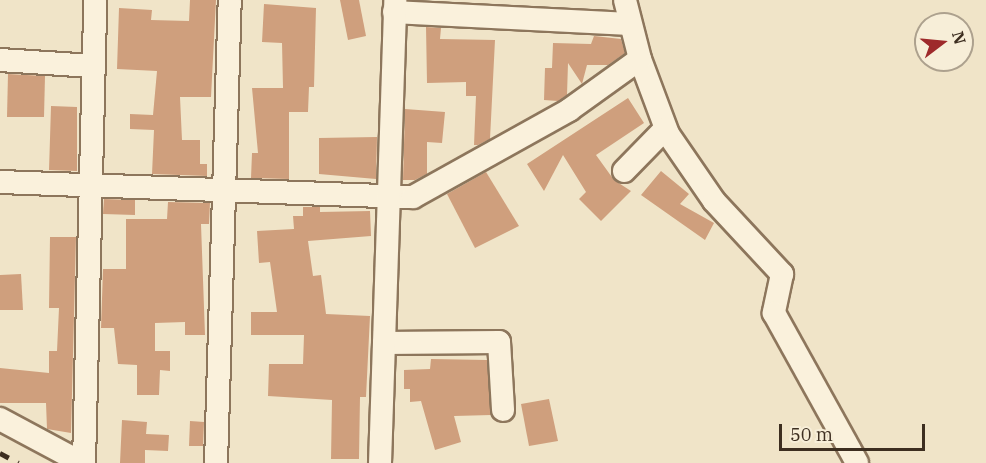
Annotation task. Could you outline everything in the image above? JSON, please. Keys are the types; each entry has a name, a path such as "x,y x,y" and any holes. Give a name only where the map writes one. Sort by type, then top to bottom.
{"street":[{"path":"0,419 83,463 87,186 95,0"},
{"path":"216,463 230,0"},
{"path":"625,0 629,24 665,129 714,201 782,274 774,313 857,463"},
{"path":"380,463 394,6 629,24"},
{"path":"0,182 413,196 569,110 640,59"},
{"path":"0,60 93,66"},
{"path":"624,171 665,129"},
{"path":"384,343 500,342 503,411"}],"building":[{"path":"190,0 216,0 211,97 180,97 182,140 200,140 200,164 207,164 207,176 152,174 154,130 130,129 130,114 153,115 157,71 117,69 119,8 152,10 151,20 189,21"},
{"path":"340,0 359,0 366,36 348,40"},
{"path":"264,4 316,8 314,87 309,87 308,112 289,112 289,179 251,178 252,153 258,153 252,88 283,88 282,43 262,42"},
{"path":"426,27 441,28 440,39 495,40 490,139 474,145 476,96 466,96 466,82 427,83"},
{"path":"594,36 621,39 625,53 608,65 587,65 582,84 568,63 567,95 558,101 544,100 545,68 552,68 553,43 591,44"},
{"path":"8,74 45,76 44,117 7,117"},
{"path":"628,98 644,123 596,155 614,180 631,191 601,221 579,199 586,192 563,155 544,191 527,164"},
{"path":"51,106 77,107 77,171 49,170"},
{"path":"405,109 445,112 442,143 427,142 427,174 415,180 403,180"},
{"path":"377,137 376,179 319,174 319,138"},
{"path":"661,171 689,194 680,204 714,223 705,240 641,195"},
{"path":"486,172 519,226 475,248 447,194"},
{"path":"104,199 135,200 135,215 103,214"},
{"path":"168,202 210,203 209,224 201,224 205,335 185,335 185,322 155,323 155,351 170,351 170,371 160,370 159,395 137,395 137,365 118,364 114,328 101,328 103,269 126,269 126,219 167,219"},
{"path":"303,207 320,207 320,212 370,211 371,236 308,241 313,276 321,275 326,314 370,316 366,397 360,397 359,459 331,459 332,400 268,396 269,364 303,364 304,335 251,335 251,312 277,312 270,262 259,263 257,231 294,229 293,216 303,216"},
{"path":"50,237 76,237 71,433 47,429 46,403 0,403 0,368 49,373 49,351 57,351 59,308 49,308"},
{"path":"21,274 23,310 0,310 0,275"},
{"path":"431,359 487,360 491,415 454,416 461,442 435,450 421,401 410,402 410,389 404,389 404,370 430,369"},
{"path":"549,399 558,441 529,446 521,404"},
{"path":"122,420 147,422 146,434 169,435 168,451 145,450 145,463 120,463"},
{"path":"190,421 204,422 203,446 189,446"}],"railway":[{"path":"0,453 19,463"}]}
